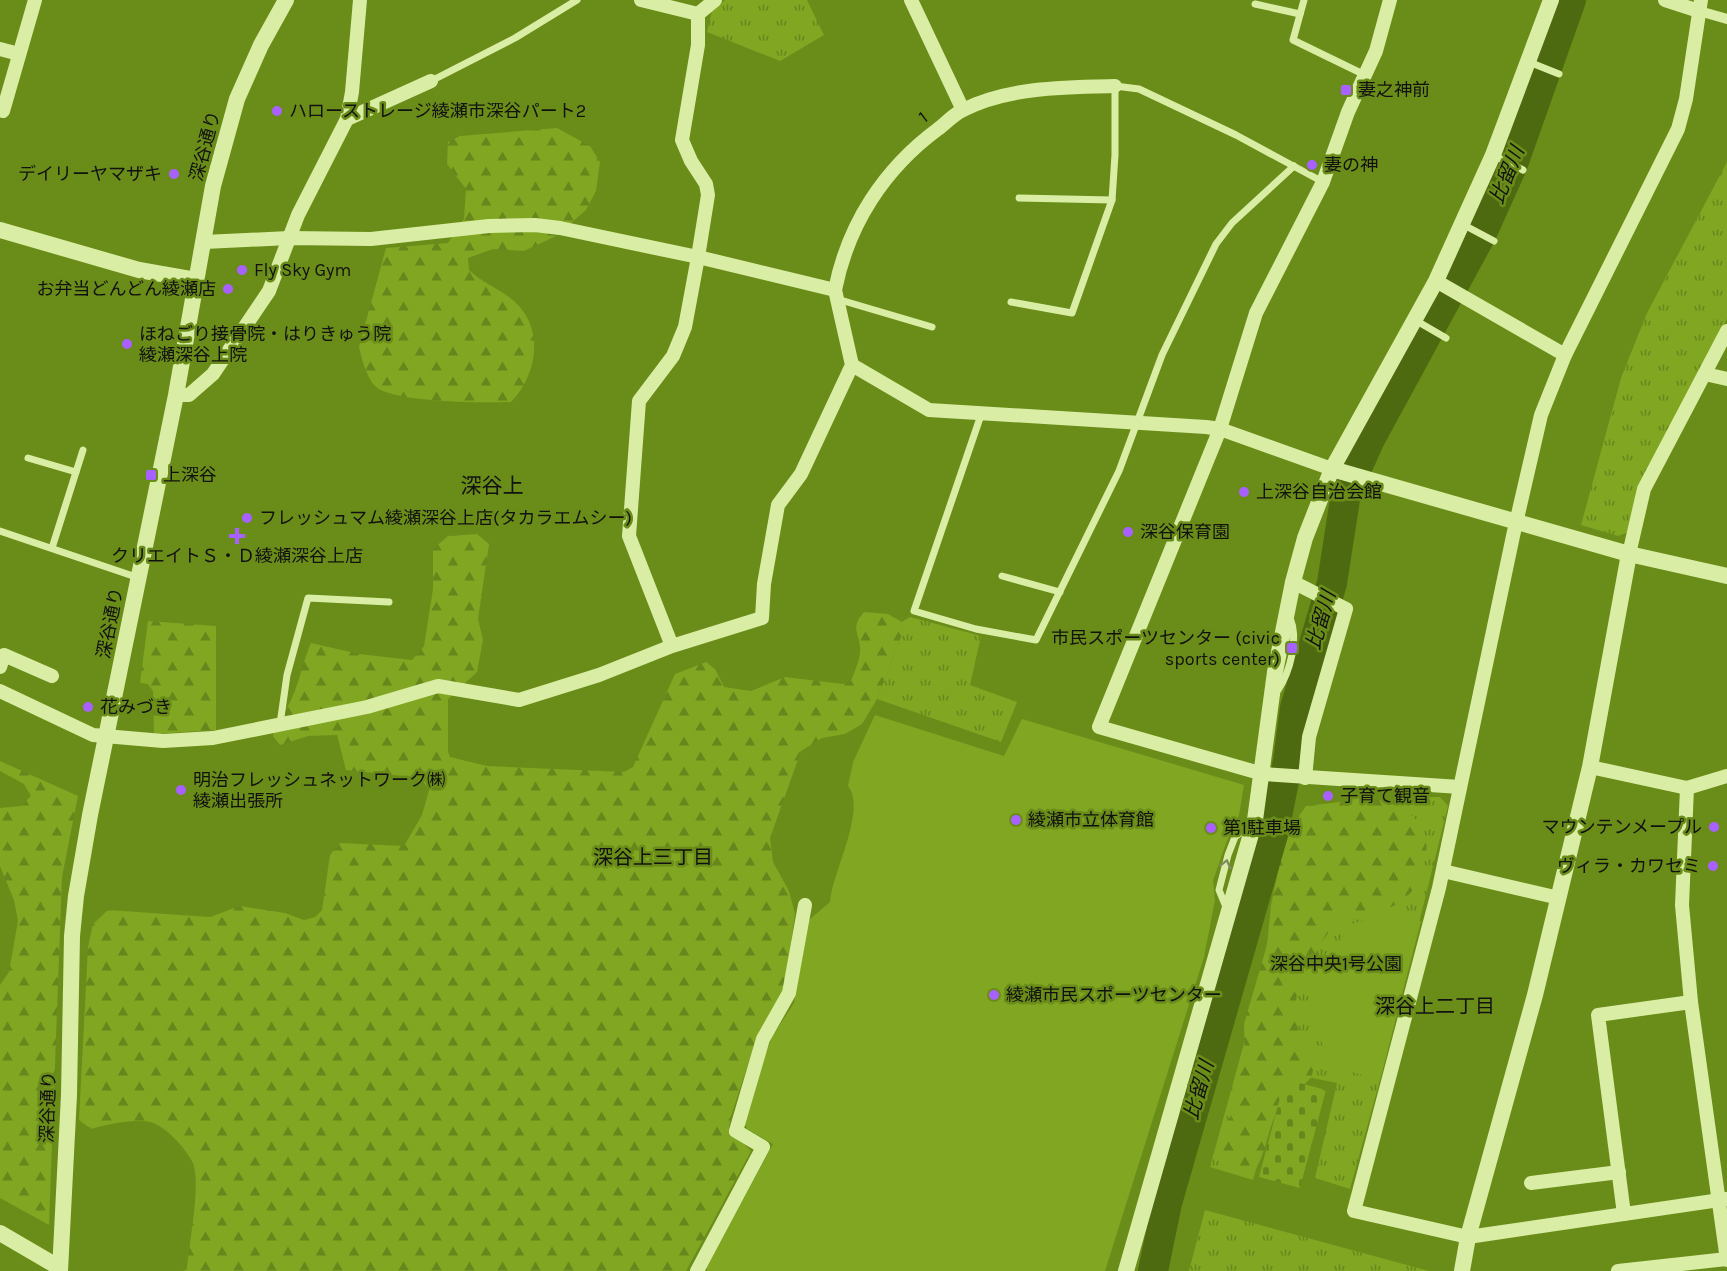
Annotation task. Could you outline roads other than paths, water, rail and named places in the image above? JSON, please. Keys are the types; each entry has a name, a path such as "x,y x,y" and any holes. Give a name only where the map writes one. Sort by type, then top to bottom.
{"street":[{"path":"3,111 34,0"},
{"name":"深谷通り","path":"60,1270 69,1095 72,936 76,896 176,395 213,186 237,99 261,45 286,0"},
{"path":"176,395 189,395 213,374 268,291 298,215 347,119 352,92 360,0"},
{"path":"641,0 698,14"},
{"path":"698,14 715,0"},
{"path":"911,0 963,110"},
{"path":"1390,0 1376,51 1348,112 1323,182 1261,300 1220,429 1099,727 1270,775 1460,787"},
{"path":"1126,1271 1230,914 1255,820 1270,775 1272,698 1287,610 1305,538 1338,471 1441,283 1497,157 1532,64 1551,0"},
{"path":"1665,0 1700,6 1727,19"},
{"path":"1700,6 1686,99 1678,129 1565,355 1541,416 1516,522 1443,871 1354,1211 1468,1237 1624,1214 1721,1204"},
{"path":"672,646 629,536 639,401 673,356 685,327 708,195 706,184 691,161 682,140 698,45 698,14"},
{"path":"0,49 19,54"},
{"path":"347,119 431,81"},
{"name":"1","path":"836,294 841,259 859,218 885,178 914,146 963,110 1010,95 1048,88 1115,86"},
{"path":"0,691 93,735 164,741 213,738 367,707 438,686 519,700 599,675 672,646 762,618 764,584 778,505 801,474 852,366 836,294 698,257 571,230 535,225 489,226 371,239 289,238 204,242"},
{"path":"0,230 128,267 196,280"},
{"path":"1441,283 1565,355"},
{"path":"1462,1271 1468,1237 1535,995 1590,767 1629,554 1644,489 1727,332"},
{"path":"852,366 929,410 1220,429 1338,471 1629,554 1727,576"},
{"path":"1705,374 1727,379"},
{"path":"1293,582 1346,609 1309,737 1301,778"},
{"path":"0,667 4,655 52,676"},
{"path":"1590,767 1687,788 1727,776"},
{"path":"1618,1271 1726,1256 1721,1204 1691,1002 1682,905 1687,788"},
{"path":"1443,871 1559,898"},
{"path":"697,1271 763,1147 736,1131 763,1039 789,993 805,905"},
{"path":"1624,1214 1598,1015 1691,1002"},
{"path":"1531,1183 1619,1172"},
{"path":"0,1233 60,1270"}],"lane":[{"path":"431,81 515,38 578,0"},
{"path":"1304,0 1293,40 1365,75"},
{"path":"1255,4 1300,14"},
{"path":"1532,64 1559,74"},
{"path":"1011,302 1072,313 1112,200 1115,155 1115,86"},
{"name":"1","path":"1115,86 1139,89 1323,182"},
{"path":"1497,157 1523,170"},
{"path":"981,415 914,611 976,628 1036,640 1119,471 1162,355 1216,244 1232,223 1294,166"},
{"path":"1019,198 1112,200"},
{"path":"1467,226 1494,240"},
{"path":"836,294 932,327"},
{"path":"1419,322 1446,338"},
{"path":"52,548 83,450"},
{"path":"28,458 76,472"},
{"path":"0,532 139,578"},
{"path":"1002,576 1060,592"},
{"path":"280,724 287,675 308,598 389,602"}],"waterway":[{"name":"比留川","path":"1153,1271 1167,1203 1274,831 1288,761 1295,708 1332,583 1346,493 1370,439 1481,235 1513,164 1571,0"}],"place":[{"name":"妻之神前","path":"1346,90"},
{"name":"ハローストレージ綾瀬市深谷パート2","path":"277,111"},
{"name":"妻の神","path":"1312,165"},
{"name":"デイリーヤマザキ","path":"174,174"},
{"name":"Fly Sky Gym","path":"242,270"},
{"name":"お弁当どんどん綾瀬店","path":"228,289"},
{"name":"ほねごり接骨院・はりきゅう院 綾瀬深谷上院","path":"127,344"},
{"name":"上深谷","path":"151,475"},
{"name":"上深谷自治会館","path":"1244,492"},
{"name":"フレッシュマム綾瀬深谷上店(タカラエムシー)","path":"247,518"},
{"name":"深谷保育園","path":"1128,532"},
{"name":"クリエイトＳ・Ｄ綾瀬深谷上店","path":"237,536"},
{"name":"市民スポーツセンター (civic sports center)","path":"1292,648"},
{"name":"花みづき","path":"88,707"},
{"name":"明治フレッシュネットワーク㈱ 綾瀬出張所","path":"181,790"},
{"name":"子育て観音","path":"1328,796"},
{"name":"綾瀬市立体育館","path":"1016,820"},
{"name":"マウンテンメープル","path":"1714,827"},
{"name":"第1駐車場","path":"1211,828"},
{"name":"ヴィラ・カワセミ","path":"1713,866"},
{"name":"綾瀬市民スポーツセンター","path":"994,995"}],"district":[{"name":"深谷上","path":"492,486"},
{"name":"深谷上三丁目","path":"653,857"},
{"name":"深谷上二丁目","path":"1435,1006"}],"park label":[{"name":"深谷中央1号公園","path":"1336,964"}]}
